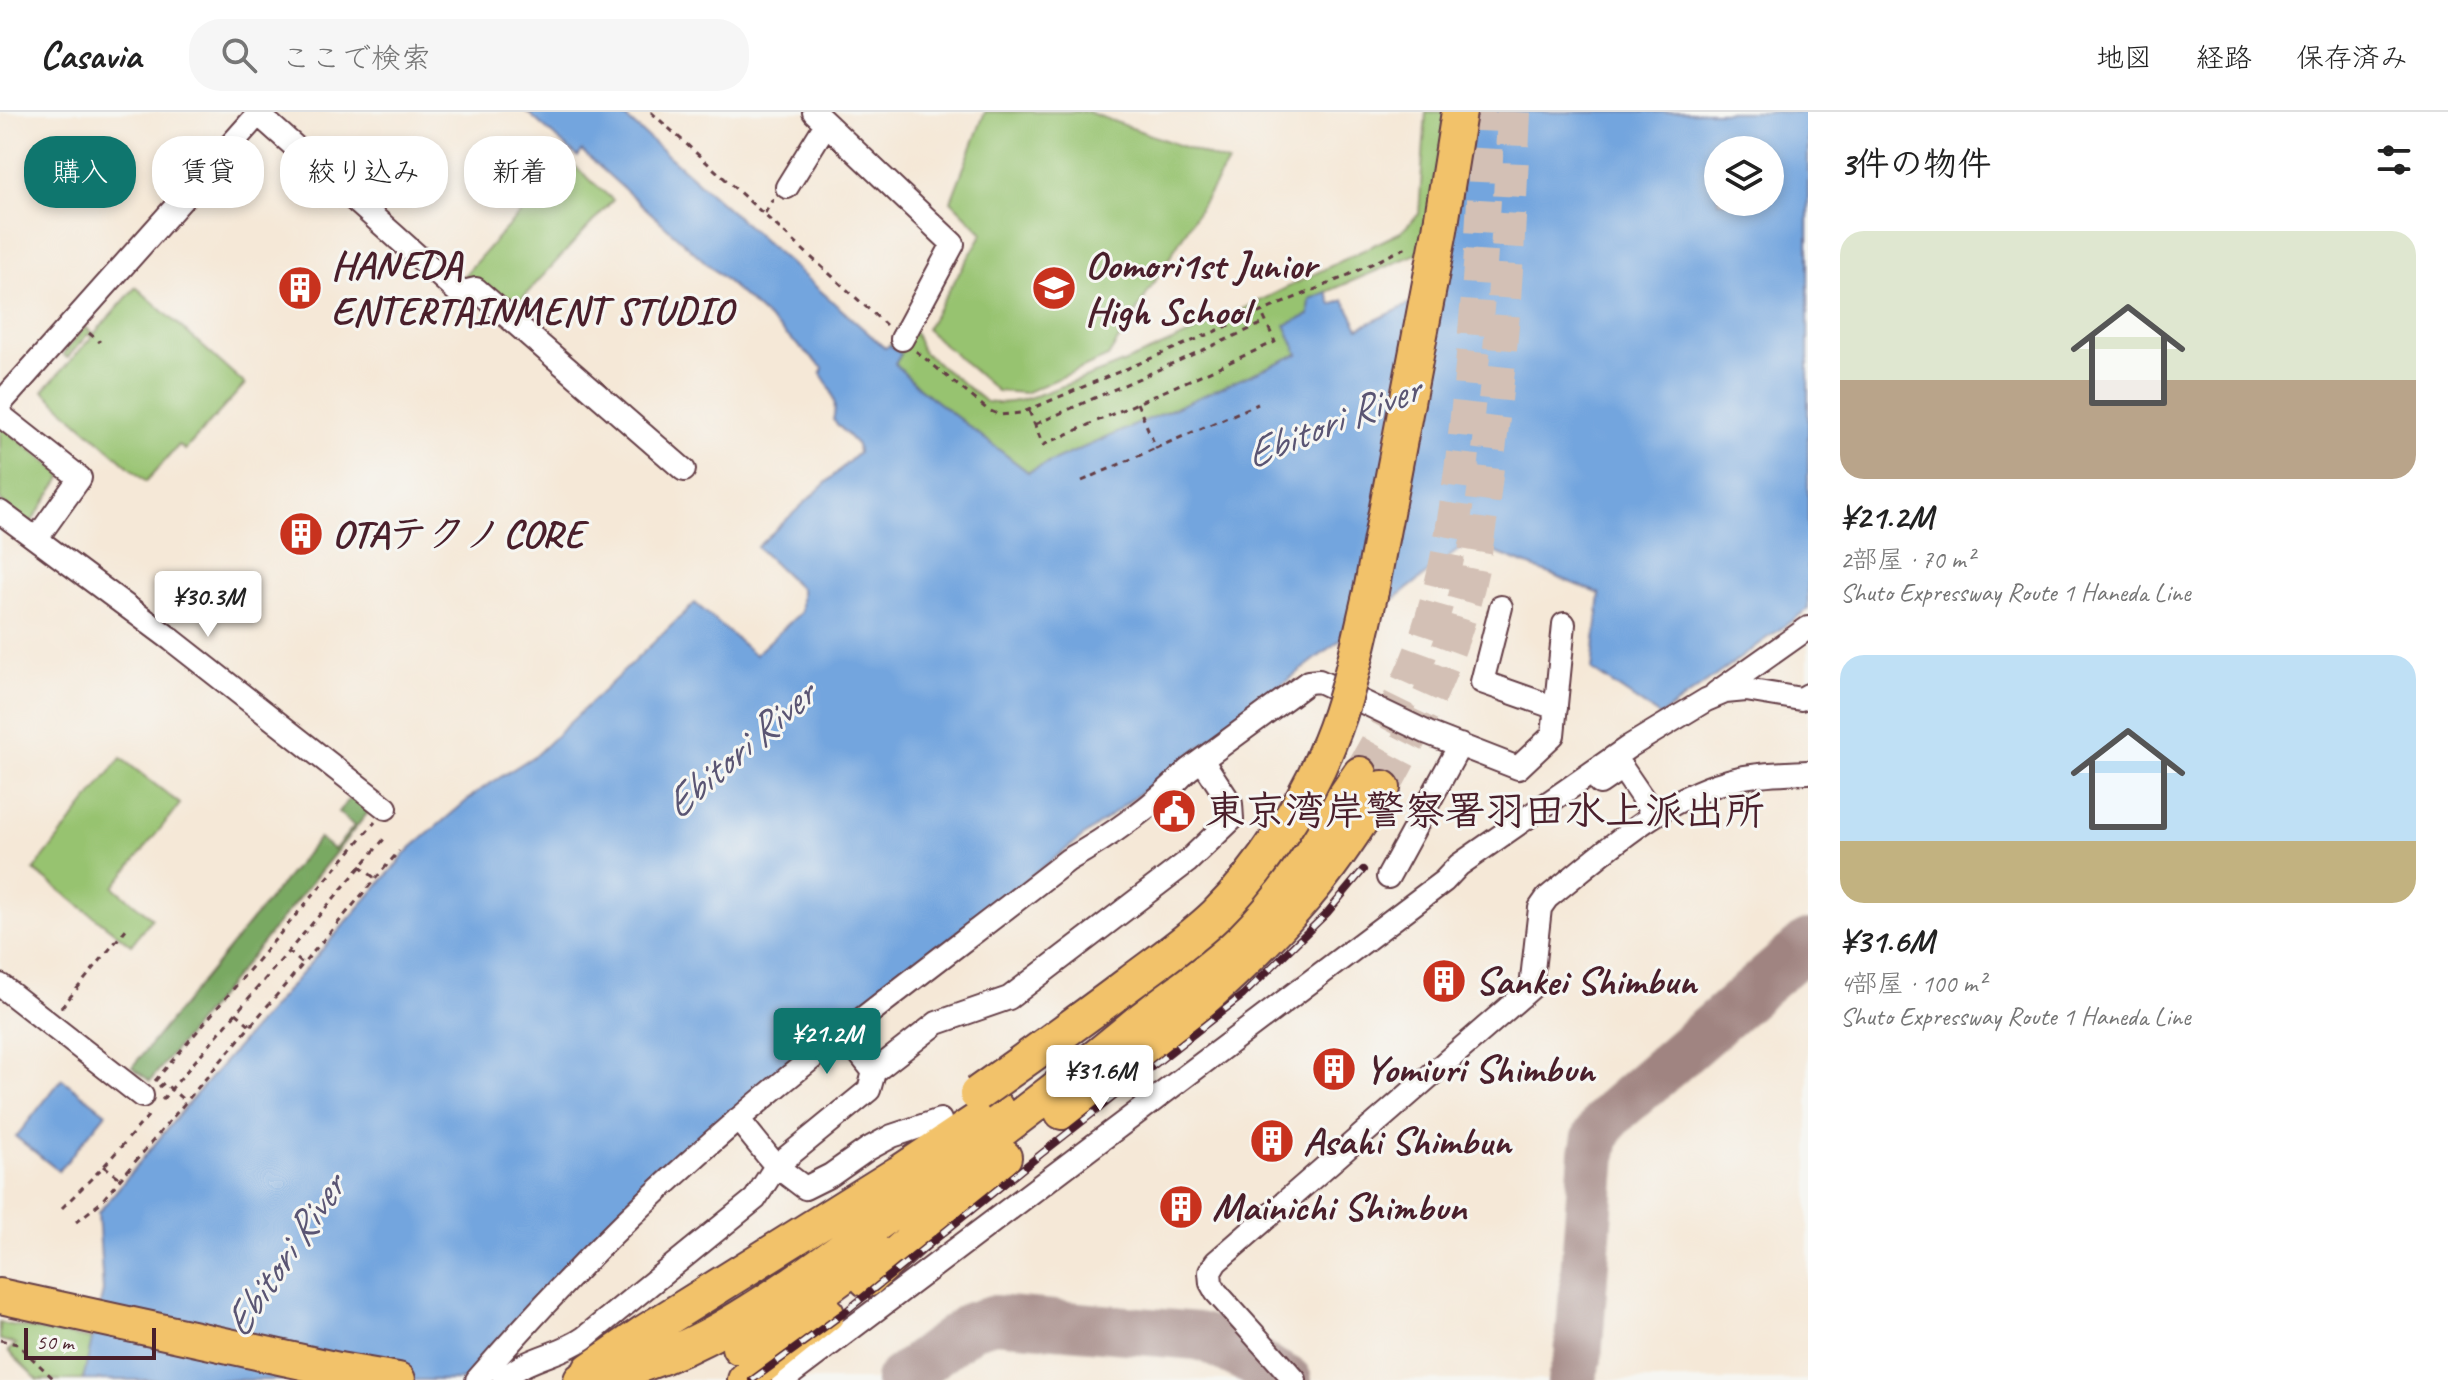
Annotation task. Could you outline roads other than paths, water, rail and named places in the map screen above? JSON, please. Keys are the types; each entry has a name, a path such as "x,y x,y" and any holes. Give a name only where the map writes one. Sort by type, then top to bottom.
{"highway":[{"path":"729,1278 877,1164 1181,945 1216,914 1276,841 1305,796 1330,743 1347,692 1371,591 1440,230 1459,112"},
{"path":"669,1380 727,1357 822,1293 1168,1030 1228,978 1307,896 1345,846 1372,781 1321,832 1243,925 1149,1013 876,1225 750,1313 727,1357"},
{"path":"579,1380 645,1332 899,1173 1062,1065 1200,967"},
{"path":"0,1296 398,1380"},
{"path":"0,1320 276,1380"},
{"path":"579,1380 659,1359 727,1357"}],"street":[{"path":"0,404 258,113 459,293 476,289 684,470"},
{"path":"787,187 820,118 953,244 902,339"},
{"path":"0,415 80,478 41,533"},
{"path":"0,512 41,533 386,808"},
{"path":"1501,607 1482,682 1556,708"},
{"path":"477,1380 628,1218 738,1119 843,1033 1068,860 1090,847 1308,682 1319,681 1428,733 1518,768 1553,735 1564,624"},
{"path":"783,1380 1444,881 1459,865 1808,628"},
{"path":"1706,700 1725,692 1746,690 1801,699 1808,695"},
{"path":"1388,877 1460,745"},
{"path":"504,1380 519,1367 573,1346 755,1199 776,1166 869,1090 874,1072 937,1023 1009,998 1187,862 1232,819 1231,804 1202,760"},
{"path":"1444,881 1467,874 1622,768 1654,815"},
{"path":"1295,1380 1216,1292 1210,1272 1216,1262 1531,988 1540,908 1547,898 1654,815 1677,801 1740,778 1808,772"},
{"path":"0,985 154,1099"},
{"path":"843,1033 874,1072"},
{"path":"738,1119 776,1166 805,1188 892,1136 940,1120"}],"water":[{"name":"Ebitori River","path":"527,112 619,112 885,348 890,345 901,354 895,364 919,388 1028,472 1298,354 1285,325 1309,315 1310,299 1327,292 1332,305 1344,300 1359,328 1440,290 1467,112 1808,112 1808,609 1660,716 1592,670 1600,594 1469,542 967,925 759,1089 671,1164 609,1224 467,1380 83,1380 103,1291 98,1213 191,1100 410,849 477,792 537,754 695,603 755,655 801,612 801,589 757,547 858,453 857,445 833,420 834,401 821,374 823,368 582,151 578,157 576,155 576,136 554,136"},
{"path":"62,1079 106,1113 59,1171 16,1137"}],"tunnel":[{"path":"1360,774 1418,660 1447,559 1461,474 1471,378 1488,112"},
{"path":"1383,788 1438,676 1463,605 1472,567 1499,365 1514,112"}],"railway":[{"path":"752,1380 845,1312 1243,995 1327,913 1363,870"}],"place":[{"name":"HANEDA ENTERTAINMENT STUDIO","path":"300,288"},
{"name":"Oomori1st Junior High School","path":"1054,288"},
{"name":"OTAテクノCORE","path":"301,534"},
{"name":"東京湾岸警察署羽田水上派出所","path":"1174,811"},
{"name":"Sankei Shimbun","path":"1444,981"},
{"name":"Yomiuri Shimbun","path":"1334,1069"},
{"name":"Asahi Shimbun","path":"1272,1141"},
{"name":"Mainichi Shimbun","path":"1181,1207"}]}
